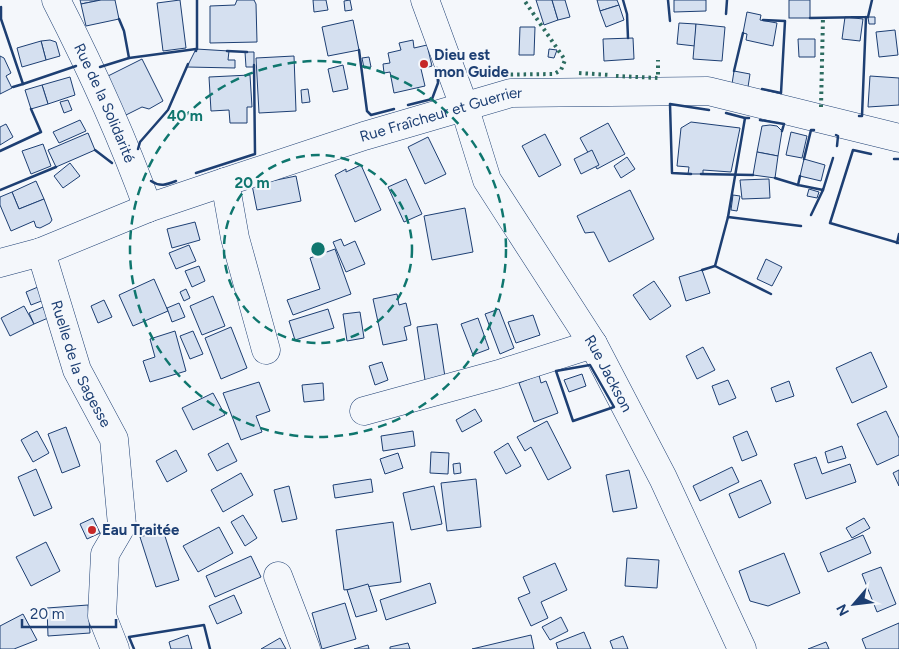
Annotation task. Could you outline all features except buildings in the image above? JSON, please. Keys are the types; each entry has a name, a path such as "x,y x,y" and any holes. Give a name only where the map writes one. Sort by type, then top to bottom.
{"street":[{"name":"Rue de la Solidarité","path":"56,0 92,71 128,153 148,208"},
{"name":"Rue Jackson","path":"425,0 464,106 487,180 592,344 663,478 734,647"},
{"name":"Rue Fraîcheur et Guerrier","path":"0,263 40,252 148,208 225,182 464,106 511,93 708,91 899,138"},
{"path":"225,182 235,238 266,350"},
{"name":"Ruelle de la Sagesse","path":"40,252 77,370 114,440 122,526 105,554 102,616 115,649"},
{"path":"364,411 499,374 592,344"},
{"path":"278,576 306,649"}],"hedge":[{"path":"468,68 475,75 554,74 561,70 565,60 524,0"},
{"path":"821,107 823,17"},
{"path":"616,76 658,78 658,60"},
{"path":"579,73 610,75"}],"wall":[{"path":"197,0 197,49"},
{"path":"623,0 627,14 628,38"},
{"path":"668,0 670,21"},
{"path":"726,14 727,0"},
{"path":"810,18 868,17 872,0"},
{"path":"1,7 1,19 23,84 13,87"},
{"path":"859,116 862,116 866,17"},
{"path":"119,19 124,31 129,58"},
{"path":"762,89 781,93 785,21 763,20"},
{"path":"734,71 743,33"},
{"path":"100,67 129,58 196,49 196,51"},
{"path":"359,50 367,111 371,115 394,109"},
{"path":"227,51 247,52"},
{"path":"138,149 140,142 168,110 188,64"},
{"path":"196,173 255,154 254,65"},
{"path":"23,84 76,66"},
{"path":"408,105 432,99 438,83 437,68"},
{"path":"691,174 672,173 670,104 709,110"},
{"path":"0,151 41,132 31,109"},
{"path":"726,113 745,118"},
{"path":"749,118 745,118 728,217 801,226"},
{"path":"760,120 784,124 782,131"},
{"path":"804,159 811,130 814,130"},
{"path":"836,135 838,136 837,146"},
{"path":"95,150 112,163"},
{"path":"871,154 853,150 830,223 899,243"},
{"path":"800,176 798,185 823,190 833,158"},
{"path":"894,159 899,159"},
{"path":"0,190 56,167"},
{"path":"701,174 753,175"},
{"path":"775,178 798,185"},
{"path":"151,181 163,185 176,181"},
{"path":"811,215 823,190"},
{"path":"728,217 715,266 771,294"},
{"path":"897,243 899,234"},
{"path":"702,270 715,266"},
{"path":"590,365 614,407 573,421 556,371 590,365"},
{"path":"134,649 129,637 204,625 210,649"}],"place":[{"name":"Dieu est mon Guide","path":"424,64"},
{"name":"Eau Traitée","path":"92,530"}]}
